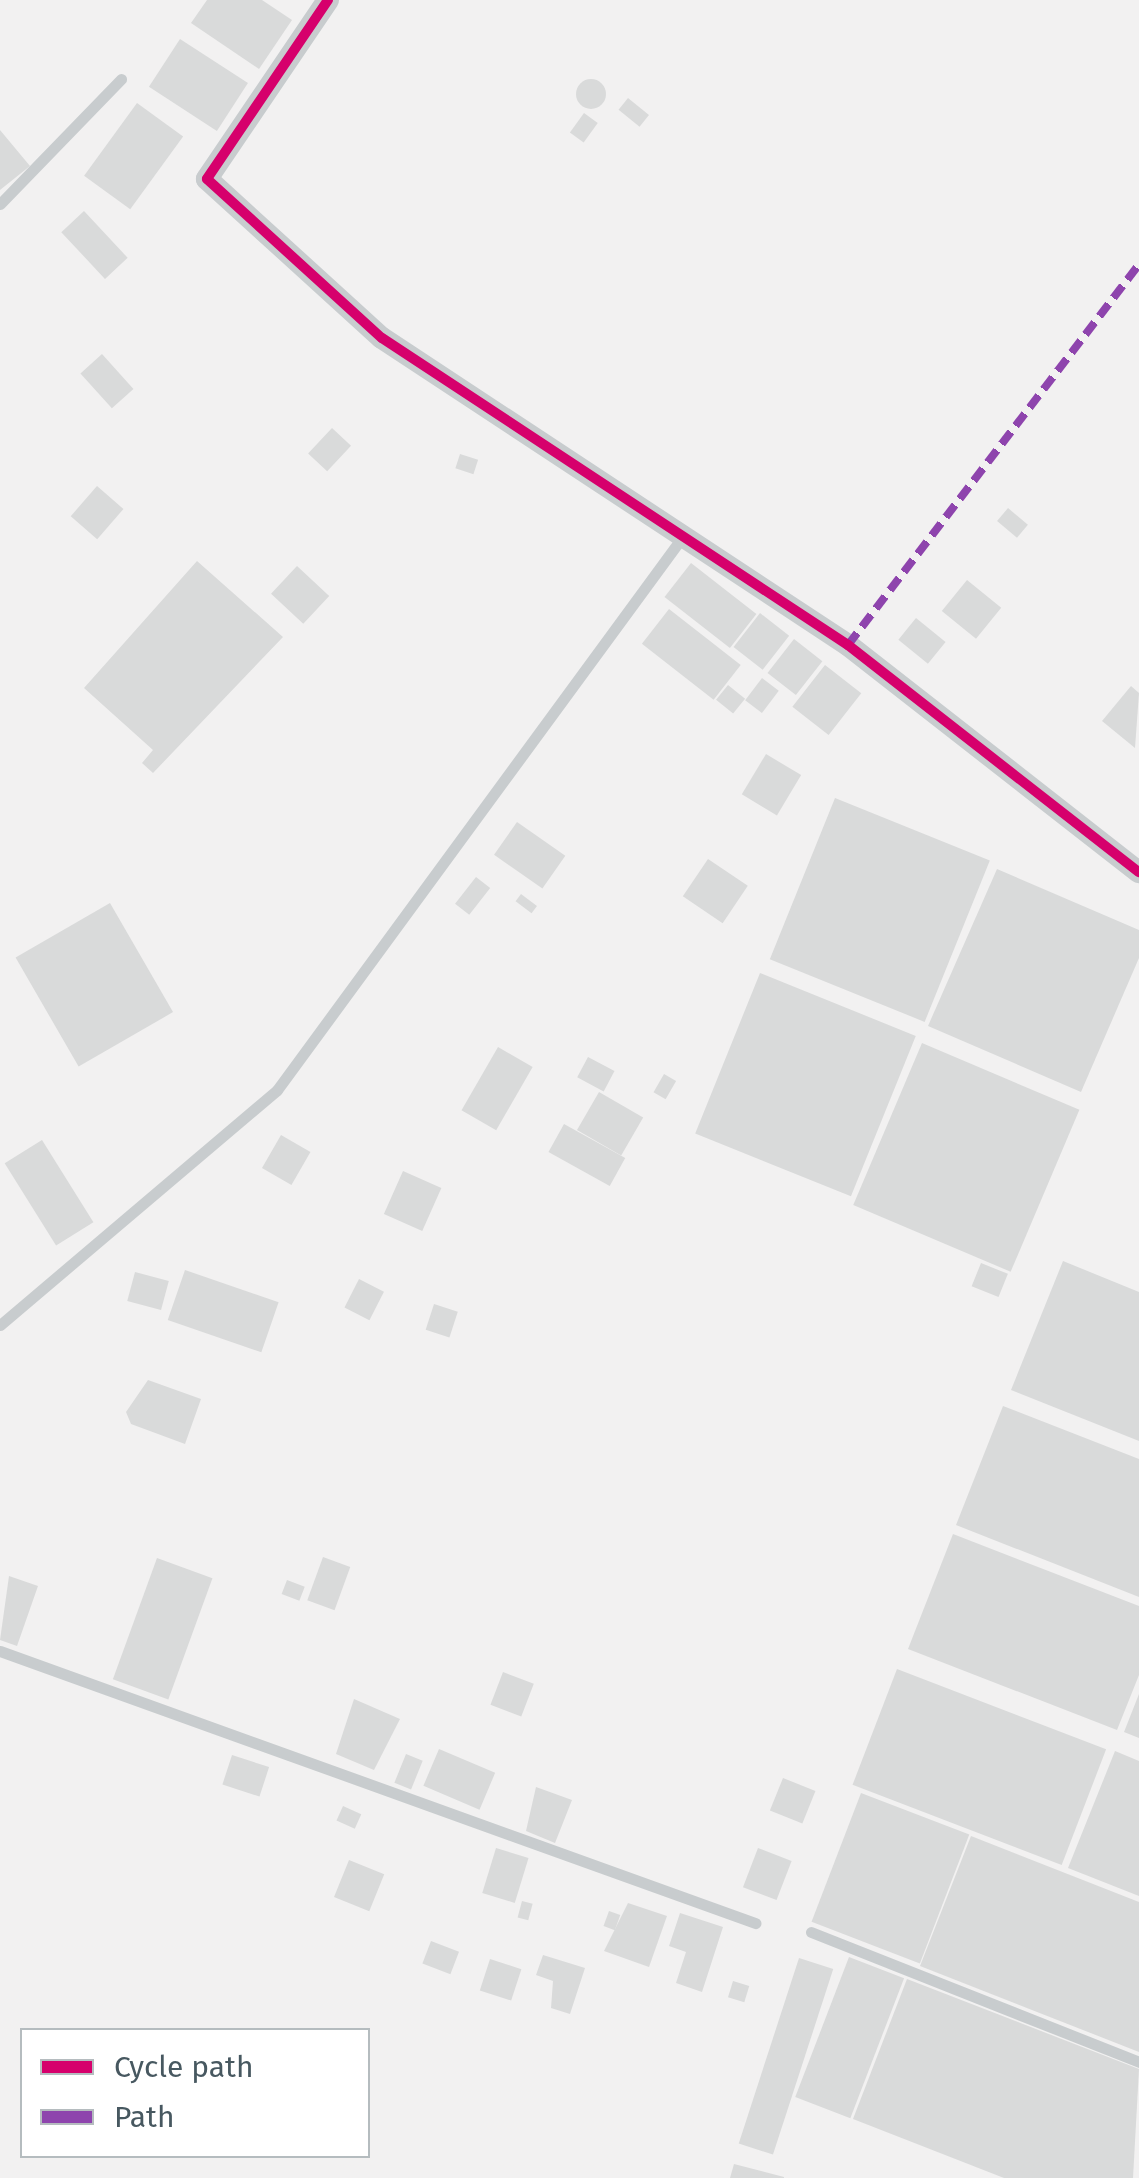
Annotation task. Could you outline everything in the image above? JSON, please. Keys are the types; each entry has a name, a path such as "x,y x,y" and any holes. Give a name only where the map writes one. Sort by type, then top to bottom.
{"street":[{"path":"328,0 207,179 382,338 686,531 1139,872"}],"lane":[{"path":"0,204 120,80"},
{"path":"0,1325 277,1090 686,531"},
{"path":"0,1650 755,1923"},
{"path":"810,1932 1139,2062"}],"building":[{"path":"207,0 262,0 292,20 259,69 191,23"},
{"path":"180,39 248,83 217,131 149,87"},
{"path":"591,79 602,83 606,94 602,105 591,109 580,105 576,94 580,83"},
{"path":"628,98 649,115 640,127 619,110"},
{"path":"137,103 183,137 130,209 84,176"},
{"path":"584,113 598,123 584,142 570,132"},
{"path":"0,130 30,166 0,190"},
{"path":"84,211 128,258 105,279 61,232"},
{"path":"102,354 133,389 112,408 80,373"},
{"path":"332,428 351,446 327,471 308,454"},
{"path":"460,454 478,460 473,474 455,468"},
{"path":"97,486 123,509 97,539 71,516"},
{"path":"1008,508 1028,525 1017,538 997,521"},
{"path":"197,561 283,637 153,773 142,763 153,750 84,688"},
{"path":"691,563 756,614 730,648 665,597"},
{"path":"297,566 329,596 303,624 271,594"},
{"path":"967,580 1001,608 976,639 942,611"},
{"path":"669,609 741,665 714,700 642,644"},
{"path":"760,613 789,636 763,670 734,647"},
{"path":"916,618 946,642 928,664 898,640"},
{"path":"794,639 822,661 796,695 768,673"},
{"path":"825,665 861,693 829,735 792,707"},
{"path":"762,678 779,691 762,713 745,700"},
{"path":"728,685 745,699 733,714 716,700"},
{"path":"1131,686 1139,693 1135,748 1102,721"},
{"path":"766,754 801,775 777,815 742,794"},
{"path":"835,798 990,861 925,1022 770,959"},
{"path":"517,822 565,856 542,889 494,855"},
{"path":"708,859 748,886 723,923 683,896"},
{"path":"997,869 1139,930 1139,958 1081,1092 928,1026"},
{"path":"476,877 490,888 469,915 455,904"},
{"path":"521,894 537,906 532,913 516,901"},
{"path":"110,903 173,1012 79,1067 16,958"},
{"path":"760,973 916,1036 851,1196 695,1133"},
{"path":"922,1043 1079,1110 1011,1272 853,1205"},
{"path":"498,1047 533,1067 496,1130 462,1110"},
{"path":"588,1057 614,1071 604,1091 577,1077"},
{"path":"664,1074 676,1081 666,1099 654,1092"},
{"path":"599,1092 643,1118 621,1156 577,1130"},
{"path":"564,1124 625,1158 610,1186 548,1152"},
{"path":"281,1135 310,1152 291,1185 262,1168"},
{"path":"42,1140 93,1222 56,1246 5,1163"},
{"path":"403,1171 441,1188 422,1231 384,1214"},
{"path":"1063,1261 1139,1292 1139,1441 1011,1390"},
{"path":"981,1263 1008,1274 999,1297 972,1286"},
{"path":"185,1270 279,1302 261,1352 168,1320"},
{"path":"135,1272 169,1281 161,1310 127,1301"},
{"path":"359,1279 384,1292 369,1320 344,1308"},
{"path":"434,1304 458,1312 449,1337 426,1330"},
{"path":"148,1380 201,1399 185,1444 131,1424 126,1412"},
{"path":"1003,1406 1139,1459 1139,1597 956,1525"},
{"path":"953,1534 1139,1606 1139,1675 1117,1730 908,1649"},
{"path":"323,1557 350,1567 335,1610 307,1600"},
{"path":"157,1558 212,1578 168,1699 113,1679"},
{"path":"9,1576 38,1586 17,1646 0,1640"},
{"path":"287,1580 305,1587 299,1601 282,1594"},
{"path":"897,1669 1106,1749 1062,1865 853,1785"},
{"path":"503,1672 534,1684 521,1717 490,1705"},
{"path":"1139,1694 1139,1738 1124,1732"},
{"path":"354,1699 400,1719 374,1770 336,1754"},
{"path":"439,1749 495,1773 480,1810 423,1786"},
{"path":"1115,1751 1139,1761 1139,1896 1068,1868"},
{"path":"406,1754 423,1761 411,1789 394,1783"},
{"path":"232,1755 269,1767 260,1797 222,1784"},
{"path":"783,1778 815,1791 802,1824 770,1810"},
{"path":"536,1787 572,1800 555,1843 526,1831"},
{"path":"861,1793 969,1835 920,1963 812,1922"},
{"path":"343,1806 361,1814 355,1829 336,1821"},
{"path":"971,1836 1139,1902 1139,2052 920,1966"},
{"path":"496,1848 529,1858 515,1903 482,1893"},
{"path":"758,1848 792,1861 777,1900 743,1887"},
{"path":"349,1860 384,1874 369,1911 334,1897"},
{"path":"522,1901 533,1904 528,1920 518,1917"},
{"path":"628,1903 667,1916 649,1967 604,1951"},
{"path":"609,1911 620,1915 615,1930 604,1926"},
{"path":"680,1913 723,1927 702,1992 676,1983 686,1952 669,1946"},
{"path":"431,1941 459,1952 450,1974 422,1963"},
{"path":"543,1955 585,1968 570,2014 551,2008 553,1981 536,1975"},
{"path":"849,1957 904,1978 850,2118 795,2097"},
{"path":"799,1958 833,1969 773,2155 739,2143"},
{"path":"490,1959 521,1969 511,2001 480,1990"},
{"path":"907,1979 1139,2069 1133,2178 1004,2178 853,2119"},
{"path":"733,1981 749,1986 744,2002 728,1997"},
{"path":"734,2164 784,2177 784,2178 730,2178"}],"marked path":[{"path":"848,645 1139,265"}],"cycle path":[{"path":"328,0 207,179 382,338 848,645 1139,872"}]}
